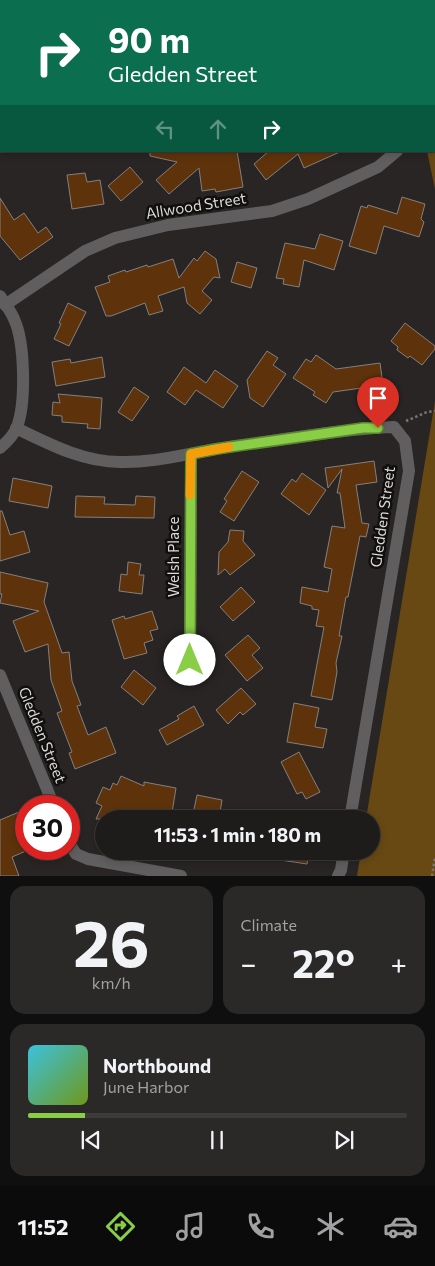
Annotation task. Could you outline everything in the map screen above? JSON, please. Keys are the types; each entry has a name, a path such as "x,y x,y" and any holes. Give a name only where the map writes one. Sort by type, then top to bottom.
{"street":[{"name":"Allwood Street","path":"3,300 85,251 115,238 168,225 272,211 308,199 378,167 396,152"},
{"path":"0,448 16,428 20,411 23,379 21,343 15,320 3,300"},
{"path":"16,428 80,456 119,462 153,460 363,428 394,427"},
{"name":"Gledden Street","path":"352,810 409,471 405,441 394,427"},
{"name":"Welsh Place","path":"190,660 191,454"},
{"name":"Gledden Street","path":"0,675 49,795"},
{"path":"80,856 88,859 181,876"},
{"path":"338,876 343,860"}],"path":[{"path":"394,427 427,412 435,411"},
{"path":"432,876 435,857"}],"shaded area":[{"path":"427,152 435,152 435,189"},
{"path":"435,401 435,876 357,876 360,860 380,860 380,810 367,810"}],"building":[{"path":"150,152 237,152 243,187 216,192 215,189 202,191 199,168 169,194 156,180 177,162 150,156"},
{"path":"268,152 340,152 304,168 298,154 266,180 254,164"},
{"path":"130,167 143,182 121,201 108,186"},
{"path":"85,173 87,182 100,180 104,204 72,209 67,175"},
{"path":"402,197 425,204 421,219 424,222 419,237 384,226 376,254 349,246 361,206 367,208 368,205 397,214"},
{"path":"0,198 14,220 24,213 38,233 46,227 53,237 20,260 0,236"},
{"path":"320,234 343,241 334,270 304,260 299,287 283,284 284,279 276,278 285,243 315,249"},
{"path":"205,251 216,259 220,278 214,277 202,291 212,300 200,314 187,303 184,287 158,296 163,311 149,315 145,303 111,316 106,316 95,287 110,282 108,276 125,270 126,272 147,265 148,267 173,259 179,278 194,258 197,261"},
{"path":"237,262 257,268 251,288 231,282"},
{"path":"68,303 86,312 69,346 54,339"},
{"path":"405,323 435,346 435,349 422,365 410,356 408,358 397,350 398,347 391,341"},
{"path":"267,351 278,358 273,365 286,374 263,407 250,398 247,380"},
{"path":"316,355 336,369 380,363 383,385 333,392 326,403 313,395 315,392 293,378 306,359 311,362"},
{"path":"102,357 105,377 56,386 52,362 70,359 71,363"},
{"path":"184,367 206,383 215,370 238,386 223,408 196,390 185,405 167,392"},
{"path":"134,387 149,397 132,421 118,412"},
{"path":"58,394 102,398 100,429 87,428 88,424 62,422 62,416 52,415 53,402 60,403"},
{"path":"374,461 377,482 356,485 362,523 369,524 366,537 360,536 348,597 346,597 339,636 342,636 336,663 337,672 332,700 311,696 324,627 316,626 319,610 300,603 302,587 328,592 332,569 324,567 332,526 345,528 340,493 337,493 342,469 328,488 325,468"},
{"path":"242,471 259,482 234,521 220,512 227,501 224,499"},
{"path":"302,473 326,490 309,515 281,494 292,479 296,482"},
{"path":"13,478 52,486 48,508 9,501"},
{"path":"76,496 105,497 104,504 135,505 136,496 155,497 154,518 75,517"},
{"path":"0,511 2,511 10,535 24,531 30,552 0,561"},
{"path":"230,530 244,531 243,541 255,555 230,575 225,569 218,575 219,552 228,542"},
{"path":"128,562 141,564 139,575 144,575 142,594 119,591 121,574 127,575"},
{"path":"0,572 48,583 44,602 62,653 69,652 72,681 81,705 77,706 88,735 106,727 116,753 75,769 69,753 72,752 57,713 62,711 51,680 48,644 25,652 13,621 39,611 0,603 2,594 0,594"},
{"path":"241,587 255,602 233,621 220,607"},
{"path":"152,611 158,629 150,631 153,640 144,643 147,653 124,659 112,620 124,616 125,619"},
{"path":"248,635 260,648 252,655 263,668 247,681 225,655"},
{"path":"134,670 156,688 143,705 121,687"},
{"path":"241,688 256,704 243,715 240,712 228,724 216,710"},
{"path":"294,703 319,708 315,727 327,729 323,748 287,742"},
{"path":"194,706 204,725 167,745 159,730 179,719 177,716"},
{"path":"299,752 320,792 306,799 302,792 297,794 281,762"},
{"path":"121,776 144,786 144,782 176,788 172,810 100,810 102,806 96,803 103,787 110,790 113,783 117,785"},
{"path":"197,795 222,800 220,810 194,810"},
{"path":"15,814 15,856 12,857 19,876 0,876 0,820"},
{"path":"280,860 308,860 307,864"}],"slow traffic":[{"path":"190,495 191,454 229,447"}],"route":[{"path":"190,660 191,454 363,428 378,428"}]}
